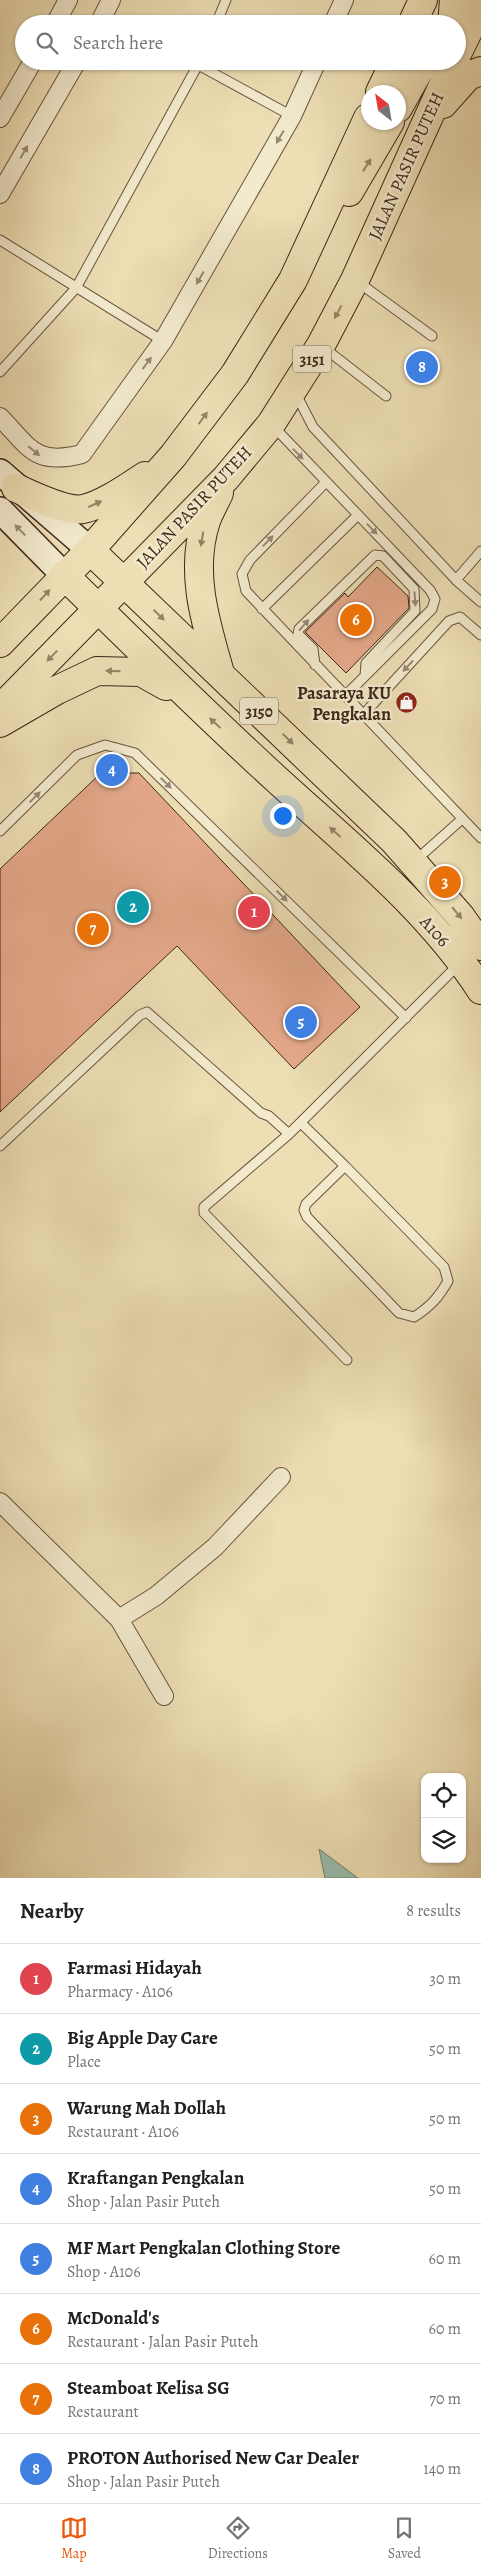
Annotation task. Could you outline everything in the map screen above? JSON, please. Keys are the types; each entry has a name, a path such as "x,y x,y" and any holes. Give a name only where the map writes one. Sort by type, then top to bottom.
{"main road":[{"path":"416,15 423,0"},
{"path":"454,0 457,15"},
{"path":"466,34 481,5"},
{"path":"383,85 391,70"},
{"path":"406,93 419,70"},
{"name":"JALAN PASIR PUTEH","path":"0,709 123,581 226,478 271,424 321,345 355,280 450,70"},
{"path":"426,121 468,76 481,71"},
{"path":"293,280 362,130"},
{"path":"0,643 90,550 173,456 235,374 369,162 386,130"},
{"path":"8,480 49,503 82,510 122,491 173,456"},
{"path":"220,673 201,604 199,560 206,521 226,478"},
{"path":"90,550 123,581"},
{"path":"64,575 98,609"},
{"name":"3150","path":"123,581 413,862"},
{"name":"3150","path":"98,609 189,700"},
{"path":"0,723 57,690 98,671 141,672 189,700"},
{"name":"A106","path":"189,700 407,900 472,953"},
{"name":"A106","path":"413,862 461,917 472,953"},
{"name":"3150","path":"472,953 481,990"}],"street":[{"path":"59,15 68,0"},
{"path":"108,15 111,0"},
{"path":"337,15 344,0"},
{"path":"466,46 481,62"},
{"path":"0,118 28,70"},
{"path":"0,194 72,70"},
{"path":"0,416 38,456 61,459 82,454 163,341 292,116 312,70"},
{"path":"8,480 90,550"},
{"path":"0,510 64,575"},
{"path":"119,1620 156,1596 215,1547 280,1477"},
{"path":"0,1502 119,1620 164,1696"}],"lane":[{"path":"220,15 226,0"},
{"path":"0,372 76,288 192,70"},
{"path":"210,70 292,116"},
{"path":"0,240 163,341"},
{"path":"355,280 432,336"},
{"path":"321,345 386,396"},
{"path":"293,388 313,427 456,580 481,602"},
{"path":"271,424 430,590 435,599 432,609 345,696"},
{"path":"326,482 250,560 242,574 246,591 481,838"},
{"path":"262,609 358,515"},
{"path":"456,580 481,551"},
{"path":"315,665 313,649 298,634 299,629 374,555 383,556 414,589 416,611 366,663 365,676"},
{"path":"363,715 449,621 460,617 481,635"},
{"path":"0,831 77,755 105,746 135,753 406,1018"},
{"path":"413,862 462,819"},
{"path":"348,1360 204,1213 204,1207 301,1123 472,953"},
{"path":"0,1146 140,1015 147,1012 261,1113 269,1116 289,1134"},
{"path":"301,1123 345,1166 444,1267 448,1281 440,1296 426,1310 414,1317 399,1313 307,1217 304,1210 306,1204 345,1166"}],"shaded area":[{"path":"319,1849 358,1878 325,1878"}],"building":[{"path":"377,567 408,596 409,608 346,673 305,632 345,593 348,597"},
{"path":"101,773 139,773 360,1007 294,1069 177,946 0,1112 0,869"}],"place":[{"name":"PROTON Authorised New Car Dealer","path":"422,367"},
{"name":"McDonald's","path":"356,620"},
{"name":"Pasaraya KU Pengkalan","path":"407,703"},
{"name":"Kraftangan Pengkalan","path":"112,770"},
{"name":"Warung Mah Dollah","path":"445,882"},
{"name":"Big Apple Day Care","path":"133,907"},
{"name":"Farmasi Hidayah","path":"254,912"},
{"name":"Steamboat Kelisa SG","path":"93,929"},
{"name":"MF Mart Pengkalan Clothing Store","path":"301,1022"}]}
